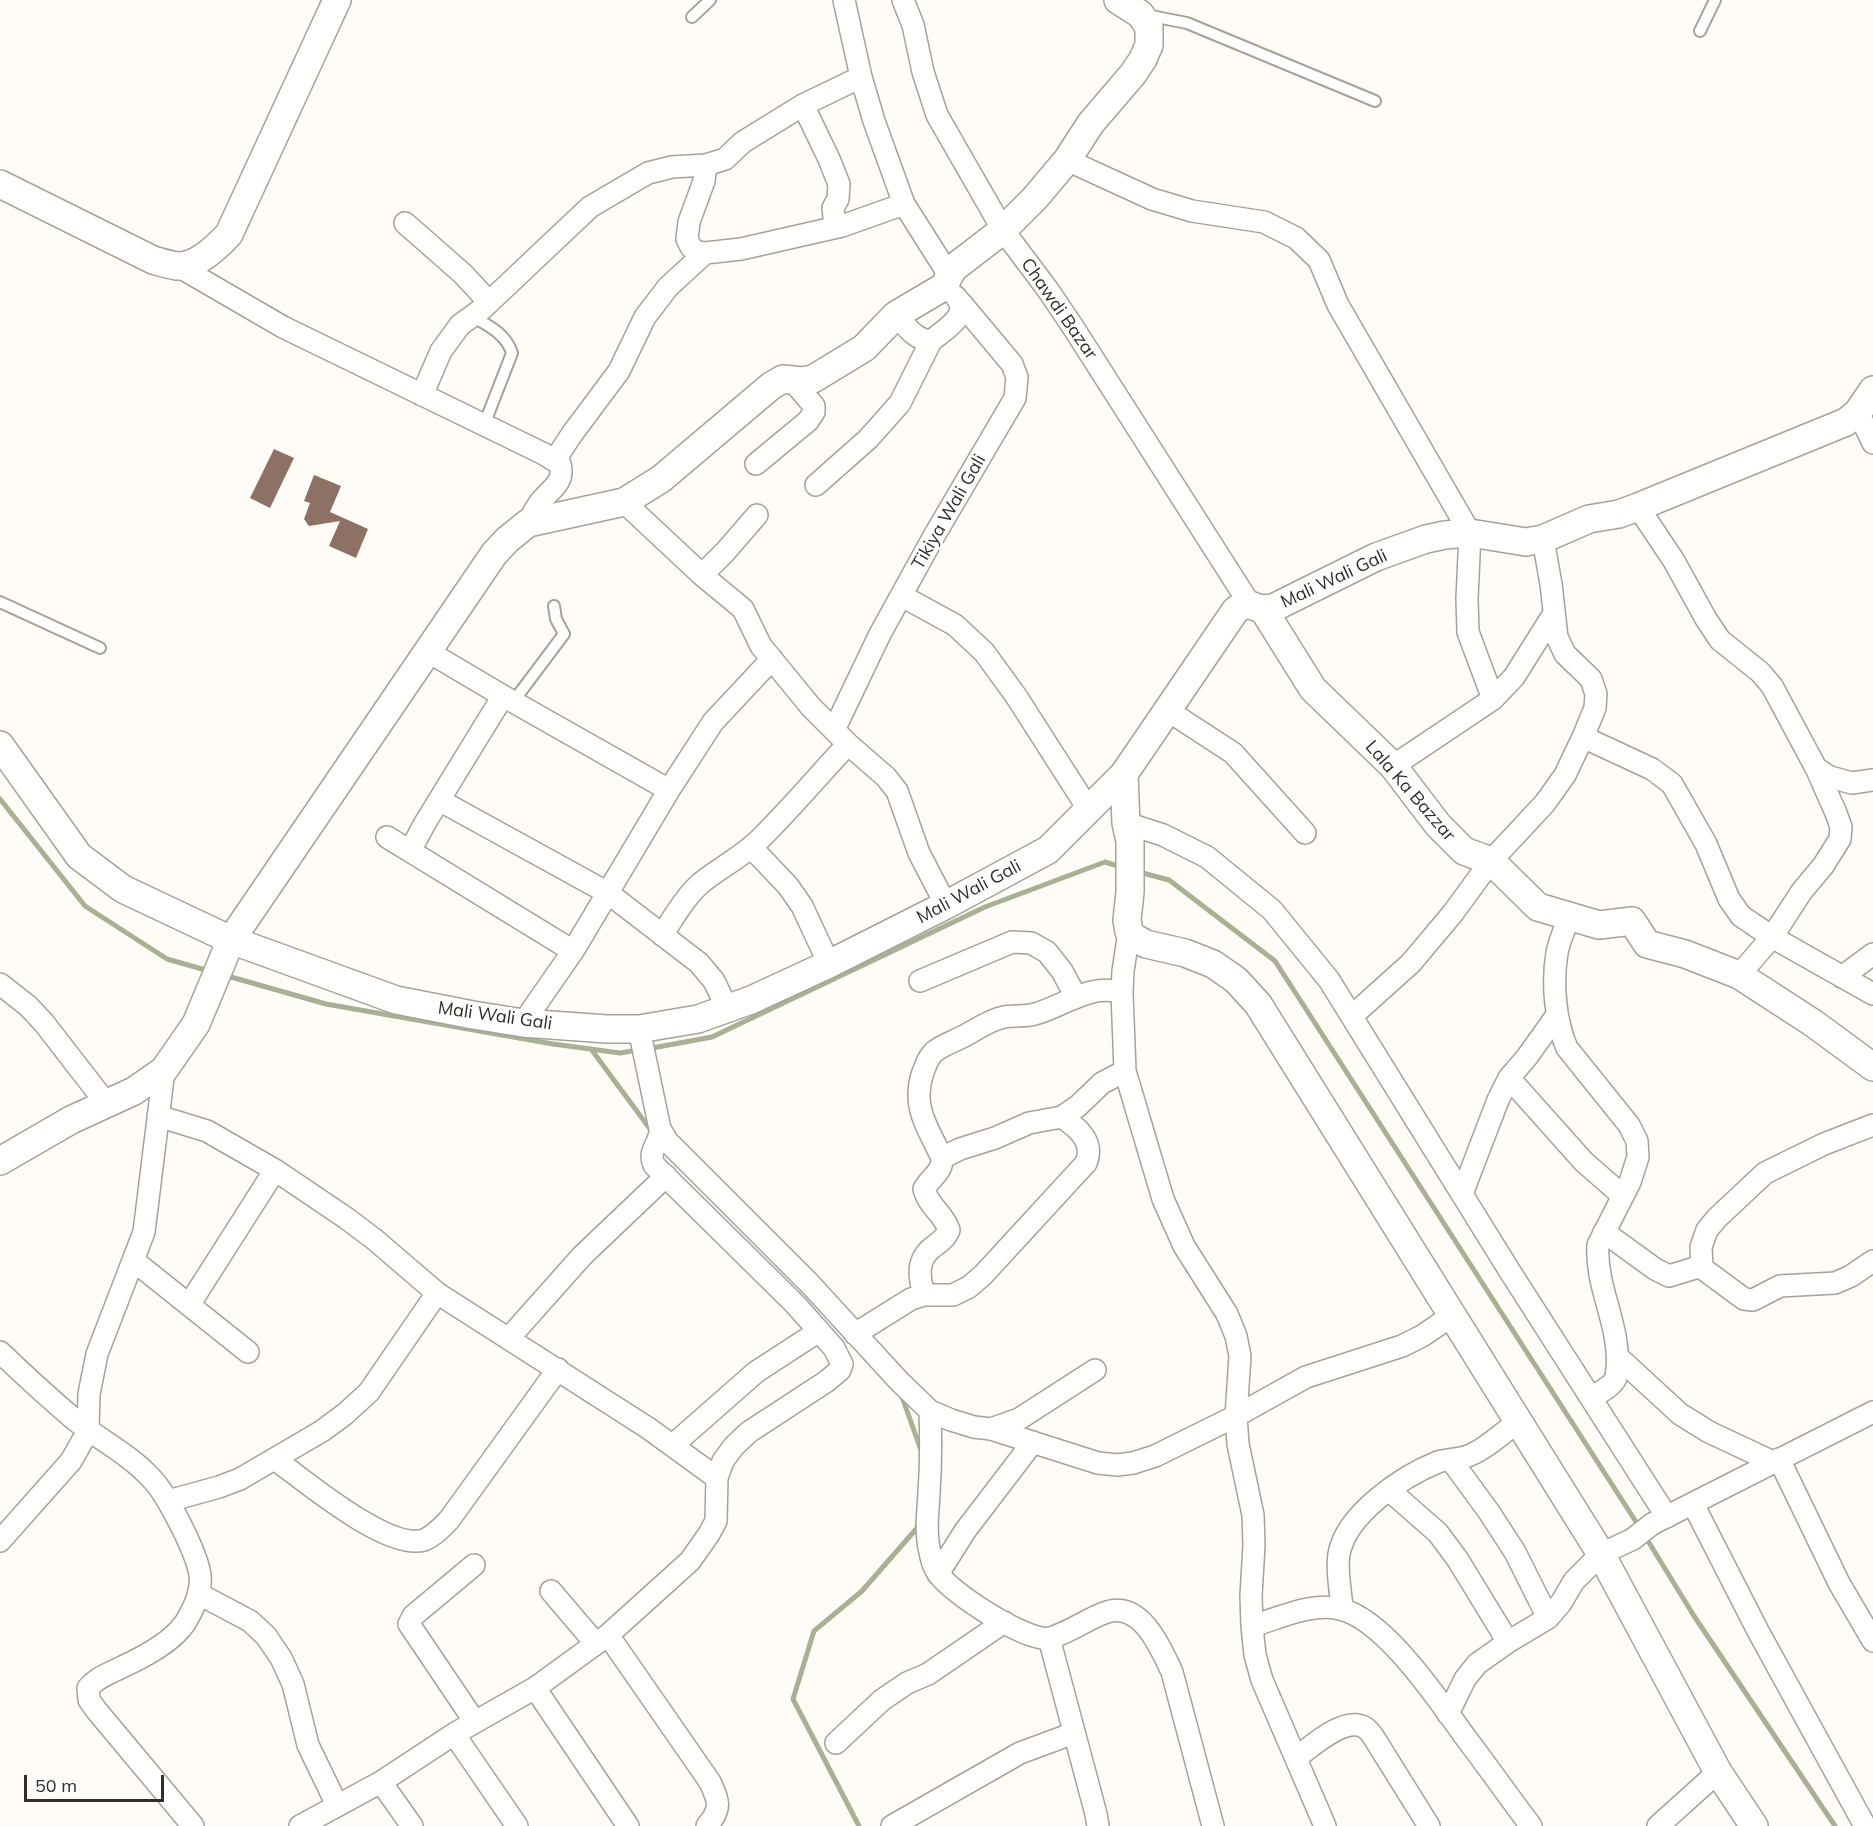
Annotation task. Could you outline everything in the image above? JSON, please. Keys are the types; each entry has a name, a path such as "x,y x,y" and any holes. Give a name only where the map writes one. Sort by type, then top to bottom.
{"street":[{"path":"178,266 200,259 214,251 229,234 337,0"},
{"name":"Tikiya Wali Gali","path":"662,935 686,900 700,885 720,869 738,859 751,847 841,737 880,634 1015,398 1017,377 1012,364 952,288 904,204 861,77 844,0"},
{"name":"Chawdi Bazar","path":"903,0 913,25 923,72 937,115 1003,230 1048,290 1256,606"},
{"path":"816,485 867,439 900,403 931,341 959,317 962,310 952,288 956,267 1003,230 1035,198 1067,160 1091,123 1143,59 1149,45 1149,27 1129,7"},
{"path":"422,395 441,351 460,325 473,317 590,207 648,173 672,166 706,165 725,159 743,142 802,105 861,77"},
{"path":"802,105 839,184 838,199 832,208 835,227"},
{"path":"1067,160 1152,199 1192,211 1264,222 1296,238 1320,260 1338,304 1470,533 1468,632 1493,699"},
{"path":"706,165 704,181 689,222 687,239 697,252 741,249 835,227 904,204"},
{"path":"0,184 153,260 178,266 283,327 555,460 560,464 562,472 559,482 539,503 528,522 494,554 231,940 196,1024 164,1070 134,1091 71,1120 0,1161"},
{"path":"405,223 463,274 489,302"},
{"path":"555,460 577,426 619,371 627,350 645,317 668,287 705,253"},
{"path":"528,522 624,502 661,479 771,386 783,379 801,381 826,373 864,348 896,315 952,288"},
{"path":"896,315 916,336 922,340 931,341"},
{"path":"756,464 808,421 814,412 814,406 792,380"},
{"name":"Mali Wali Gali","path":"0,745 79,856 123,889 231,940 396,1000 523,1023 607,1029 641,1037 751,1000 830,964 1048,850 1124,774 1235,611 1242,605 1273,608 1376,557 1426,539 1470,533 1526,542 1543,539 1589,519 1619,514 1845,422 1858,412 1873,390"},
{"path":"1858,412 1873,443"},
{"path":"624,502 702,575 743,609 761,646 811,707 886,777 897,791 919,853 946,905"},
{"path":"1638,507 1674,561 1720,640 1760,672 1772,686 1816,768 1841,827 1840,839 1823,866 1802,891 1772,937 1739,975"},
{"path":"702,575 757,515"},
{"path":"1352,1016 1411,963 1454,913 1491,861 1545,803 1565,775 1595,708 1596,694 1591,679 1565,654 1557,637 1543,539"},
{"path":"902,596 955,625 984,652 1016,696 1089,810"},
{"name":"Lala Ka Bazzar","path":"1256,606 1313,690 1394,766 1438,825 1464,851 1491,861 1538,907 1599,925 1632,921 1647,944 1685,954 1739,975 1813,1023 1873,1067"},
{"path":"1394,766 1493,699 1514,677 1553,615"},
{"path":"427,651 669,790"},
{"path":"523,1023 573,951 669,790 713,722 772,659"},
{"path":"410,851 439,800 508,699"},
{"path":"1167,710 1233,753 1305,832"},
{"path":"1583,737 1652,769 1672,784 1706,844 1730,899 1741,916 1772,937 1873,994"},
{"path":"1816,768 1830,777 1852,783 1873,780"},
{"path":"1124,774 1130,892 1127,920 1129,932 1122,993 1125,1071 1163,1199 1184,1246 1227,1314 1236,1336 1240,1356 1236,1416 1238,1444 1253,1515 1251,1596 1255,1655 1262,1680 1325,1826"},
{"path":"439,800 608,892 699,963 714,981 726,1008"},
{"path":"1128,832 1163,835 1207,857 1272,910 1329,980 1591,1398 1660,1521"},
{"path":"387,837 573,951"},
{"path":"751,847 788,886 801,906 830,964"},
{"path":"1569,917 1557,951 1555,969 1560,1033 1567,1048 1629,1125 1637,1141 1638,1157 1623,1196 1598,1245 1597,1256 1616,1338 1618,1357 1616,1378 1591,1398"},
{"path":"1129,932 1146,944 1185,953 1213,964 1236,980 1258,1004 1601,1554 1718,1772 1754,1826"},
{"path":"920,981 1012,942 1031,943 1047,952 1062,971 1076,997"},
{"path":"1842,976 1873,954"},
{"path":"0,984 28,1006 44,1023 106,1103"},
{"path":"924,1295 920,1281 921,1260 929,1250 946,1237 949,1230 947,1223 926,1197 924,1189 942,1165 942,1158 922,1117 919,1104 918,1092 922,1076 932,1053 993,1020 1036,1014 1076,997 1107,989 1122,993"},
{"path":"1462,1194 1498,1100 1509,1078 1527,1058 1557,1015"},
{"path":"308,1824 337,1805 381,1782 454,1734 535,1688 602,1639 690,1561 709,1534 716,1521 717,1478 723,1461 734,1446 749,1432 840,1370 842,1364 839,1355 795,1304 654,1165 651,1158 657,1138 641,1037"},
{"path":"0,1541 71,1461 88,1431 89,1394 97,1354 144,1232 164,1070"},
{"path":"942,1158 1029,1123 1062,1117 1078,1106 1102,1083 1125,1071"},
{"path":"1509,1078 1584,1162 1623,1196"},
{"path":"158,1116 207,1131 275,1170 374,1239 437,1293 674,1445 717,1478"},
{"path":"855,1334 911,1299 924,1295 953,1295 969,1287 999,1258 1086,1163 1090,1155 1084,1137 1075,1126 1062,1117"},
{"path":"1702,1268 1701,1247 1707,1230 1765,1173 1824,1144 1873,1125"},
{"path":"657,1138 668,1142 810,1284 899,1381 930,1411 974,1428 991,1429 1098,1463 1117,1465 1155,1456 1236,1416 1306,1377 1402,1346 1422,1336 1453,1315"},
{"path":"189,1305 275,1170"},
{"path":"509,1338 582,1256 666,1176"},
{"path":"1604,1232 1655,1269 1669,1276 1702,1268 1744,1299 1753,1300 1780,1287 1834,1283 1851,1276 1873,1261"},
{"path":"134,1260 248,1352"},
{"path":"795,1304 810,1284"},
{"path":"168,1500 219,1487 240,1479 276,1460 338,1420 369,1392 437,1293"},
{"path":"674,1445 756,1372 819,1331"},
{"path":"0,1352 88,1431 129,1457 152,1479 168,1500 193,1554 200,1576 199,1594 184,1623 169,1640 123,1667 95,1679 88,1688 89,1700 194,1826"},
{"path":"1618,1357 1680,1414 1709,1432 1776,1461 1839,1583 1873,1641"},
{"path":"276,1460 359,1519 390,1536 422,1541 435,1535 449,1520 558,1369"},
{"path":"991,1429 1019,1419 1095,1370"},
{"path":"930,1411 932,1444 928,1529 930,1552 938,1574 959,1594 1004,1622 1034,1637 1049,1638 1106,1612 1120,1611 1133,1615 1147,1626 1172,1672 1213,1826"},
{"path":"1448,1714 1465,1679 1477,1664 1548,1618 1561,1603 1574,1581 1601,1554 1633,1539 1693,1503 1776,1461 1870,1420"},
{"path":"1342,1609 1339,1553 1345,1535 1358,1518 1389,1490 1441,1461 1465,1458 1519,1421"},
{"path":"938,1574 965,1531 1033,1442"},
{"path":"1451,1460 1515,1552 1548,1618"},
{"path":"1389,1490 1438,1533 1458,1560 1508,1642"},
{"path":"1693,1503 1758,1631 1866,1826"},
{"path":"474,1566 413,1616 409,1624 475,1722"},
{"path":"551,1591 602,1639 710,1782 718,1800 714,1823"},
{"path":"199,1594 250,1621 266,1636 281,1658 293,1684 308,1745 337,1805"},
{"path":"1252,1626 1320,1606 1342,1609 1367,1621 1388,1639 1448,1714 1531,1826"},
{"path":"836,1743 891,1694 907,1683 928,1674 1004,1622"},
{"path":"1049,1638 1098,1826"},
{"path":"535,1688 628,1826"},
{"path":"1296,1758 1345,1725 1360,1725 1367,1728 1430,1826"},
{"path":"892,1826 1020,1753 1074,1733"},
{"path":"454,1734 517,1826"},
{"path":"1658,1826 1718,1772"},
{"path":"381,1782 412,1826"}],"lane":[{"path":"692,17 710,0"},
{"path":"1700,31 1715,0"},
{"path":"1129,7 1187,23 1375,101"},
{"path":"473,317 500,334 510,346 512,353 484,425"},
{"path":"0,602 100,648"},
{"path":"508,699 564,634 556,619 555,606"}],"building":[{"path":"274,449 294,458 270,508 250,498"},
{"path":"314,475 341,486 330,512 368,529 356,558 329,546 340,521 309,526 304,519 310,503 304,501"}],"waterway":[{"path":"0,799 85,906 167,959 209,971"},
{"path":"647,1049 712,1037 985,907 1105,862 1121,867"},
{"path":"1139,872 1169,880 1275,961 1640,1528"},
{"path":"224,975 326,1004 553,1044 620,1053 638,1050"},
{"path":"591,1049 653,1133"},
{"path":"901,1394 922,1453"},
{"path":"859,1826 793,1699 814,1631 862,1591 917,1528 918,1521"},
{"path":"1645,1536 1694,1616 1835,1826"}]}
